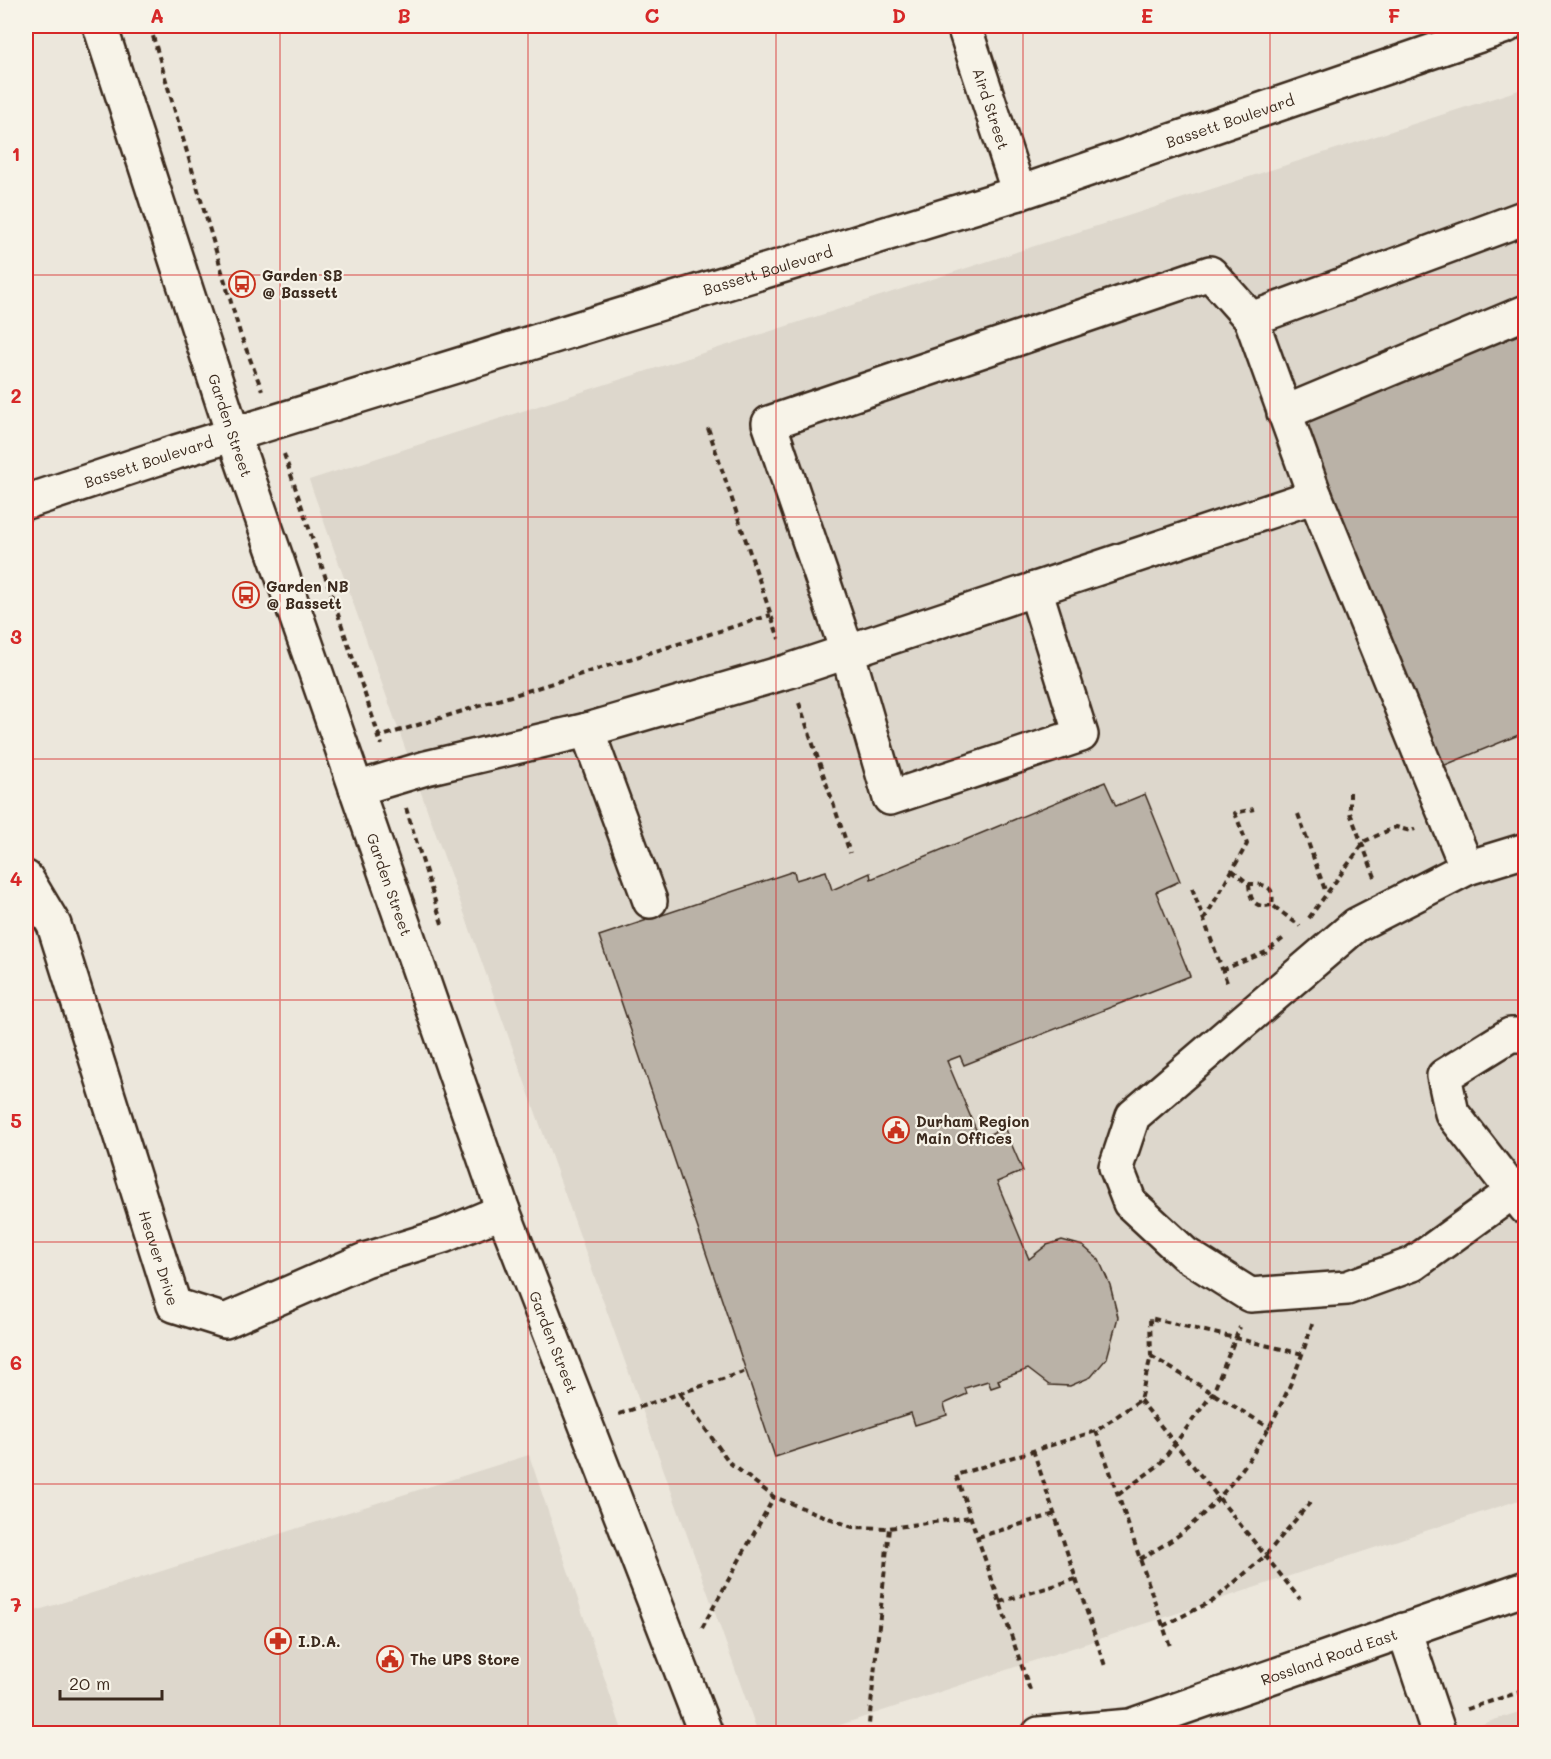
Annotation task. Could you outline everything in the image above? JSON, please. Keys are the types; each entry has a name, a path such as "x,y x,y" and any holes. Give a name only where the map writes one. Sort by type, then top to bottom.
{"street":[{"name":"Garden Street","path":"100,26 234,434 503,1211 706,1734"},
{"name":"Aird Street","path":"964,26 1019,193"},
{"name":"Bassett Boulevard","path":"26,502 274,421 1019,193 1506,26"},
{"path":"1251,319 1526,217"},
{"path":"1035,589 1081,735 890,798 847,651 770,423 1210,273 1251,319 1315,496 1467,868"},
{"path":"1284,413 1526,312"},
{"path":"356,789 397,776 587,730 847,651 1315,496"},
{"path":"587,730 650,901"},
{"path":"1526,850 1467,868 1356,925 1133,1116 1116,1167 1130,1203 1185,1254 1250,1295 1347,1288 1413,1264 1521,1193 1452,1113 1444,1076 1510,1035 1526,1035"},
{"name":"Heaver Drive","path":"26,878 54,925 174,1305 225,1321 365,1260 443,1236 503,1211"},
{"name":"Rossland Road East","path":"1039,1734 1126,1730 1526,1588"},
{"path":"1404,1630 1439,1734"}],"path":[{"path":"150,26 240,333 274,421 378,737 397,776 445,933"},
{"path":"342,748 771,615"},
{"path":"1350,792 1350,813 1388,908"},
{"path":"1204,920 1246,844 1235,813 1254,809"},
{"path":"1298,814 1343,936"},
{"path":"1222,970 1266,952 1307,921 1362,844 1396,827 1410,831 1447,819"},
{"path":"1232,870 1249,884 1264,884 1270,888 1273,894 1272,905"},
{"path":"1249,884 1250,897 1254,904 1262,907 1272,905 1299,926"},
{"path":"1192,888 1228,985"},
{"path":"1140,1559 1178,1536 1219,1499 1270,1428 1297,1374 1324,1289"},
{"path":"1118,1495 1159,1465 1213,1393 1250,1295"},
{"path":"1029,1690 956,1475 1096,1431 1140,1400 1151,1356 1150,1318 1303,1354"},
{"path":"1151,1356 1270,1428"},
{"path":"613,1416 746,1371"},
{"path":"680,1394 730,1463 774,1497 852,1527 889,1528 971,1517"},
{"path":"1140,1400 1300,1599"},
{"path":"1096,1431 1170,1646"},
{"path":"1033,1449 1105,1666"},
{"path":"694,1623 699,1634 774,1497"},
{"path":"1163,1626 1214,1600 1265,1556 1313,1499"},
{"path":"978,1537 1055,1514"},
{"path":"868,1734 889,1528"},
{"path":"999,1602 1076,1579"}],"shaded area":[{"path":"1525,88 1525,1498 816,1733 758,1733 309,480"},
{"path":"529,1455 623,1733 26,1733 26,1614"},
{"path":"1525,1710 1525,1733 1455,1734 1494,1720"}],"building":[{"path":"1526,329 1526,732 1433,770 1289,416"},
{"path":"1105,782 1116,806 1145,794 1180,881 1156,892 1190,976 964,1065 960,1056 947,1061 980,1139 1004,1127 1023,1171 997,1182 1029,1259 1047,1245 1062,1240 1083,1246 1099,1260 1110,1285 1118,1317 1107,1358 1091,1377 1070,1386 1049,1385 1028,1369 998,1380 1000,1385 991,1388 988,1381 965,1388 967,1394 944,1404 947,1415 915,1425 911,1413 775,1457 599,936 794,871 796,880 826,871 832,890 870,873 871,879"}],"place":[{"name":"Garden SB @ Bassett","path":"242,284"},
{"name":"Garden NB @ Bassett","path":"246,595"},
{"name":"Durham Region Main Offices","path":"896,1130"},
{"name":"I.D.A.","path":"278,1641"},
{"name":"The UPS Store","path":"390,1659"}]}
